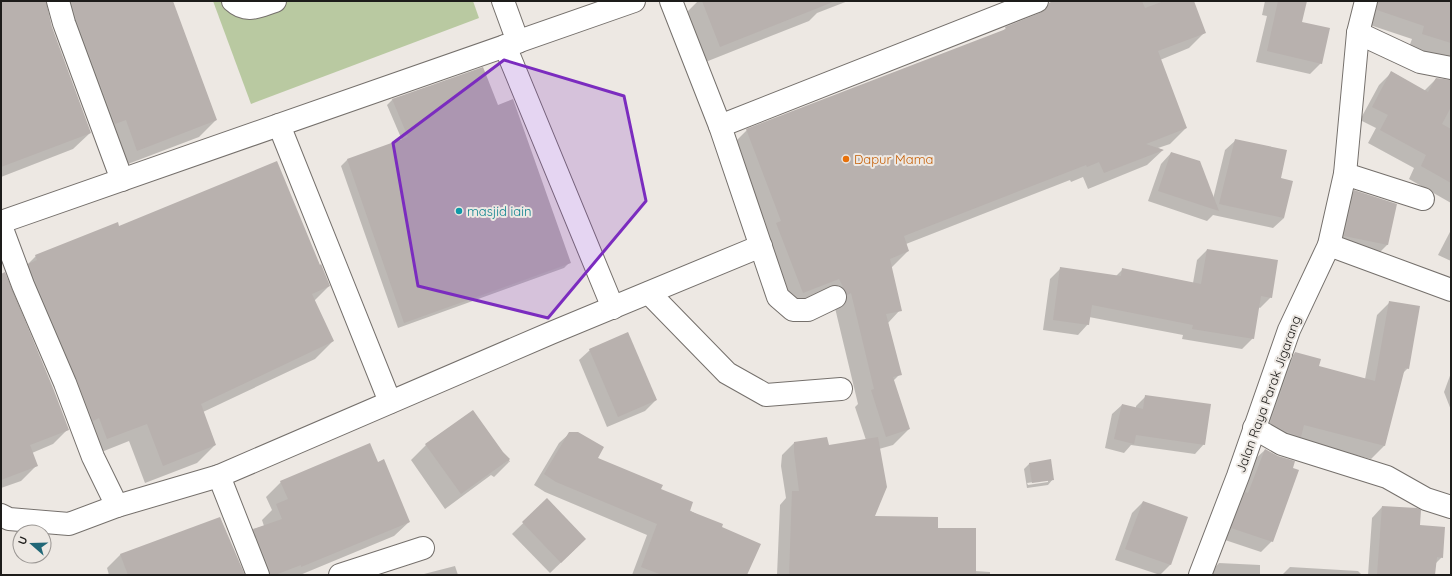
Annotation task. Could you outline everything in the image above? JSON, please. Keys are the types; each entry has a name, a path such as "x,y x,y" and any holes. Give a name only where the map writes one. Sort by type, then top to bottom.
{"street":[{"path":"58,1 64,23 122,180"},
{"path":"233,1 240,7 250,9 275,1"},
{"path":"503,1 511,44 613,308"},
{"path":"1,222 634,1"},
{"path":"671,1 720,126 778,297 793,310 808,310 836,297"},
{"path":"720,126 1038,1"},
{"name":"Jalan Raya Parak Jigarang","path":"1200,575 1238,476 1289,330 1330,245 1345,174 1358,33 1366,1"},
{"path":"1358,33 1420,62 1451,68"},
{"path":"279,125 390,402"},
{"path":"1345,174 1423,198"},
{"path":"1,226 23,285 65,383 93,457 117,506"},
{"path":"1330,245 1451,290"},
{"path":"1,515 9,519 69,524 117,506 219,476 390,402 761,246"},
{"path":"649,293 727,373 766,394 841,389"},
{"path":"1254,428 1282,444 1387,477 1426,499 1451,507"},
{"path":"219,476 258,575"},
{"path":"340,575 423,548"}],"highlighted area":[{"path":"504,60 624,96 646,201 548,318 418,286 393,143"}],"green space":[{"path":"213,1 473,1 479,18 251,104"}],"building":[{"path":"1,1 46,1 52,27 91,133 1,167"},
{"path":"71,1 173,1 217,120 137,151 126,120 115,124 76,19"},
{"path":"702,1 833,1 833,2 720,47"},
{"path":"1053,1 1142,1 1145,8 1164,1 1194,1 1206,33 1158,51 1187,128 1146,144 1164,150 1104,173 1099,162 1087,167 1086,165 904,236 909,251 890,259 902,311 886,314 902,375 893,377 910,429 886,437 871,390 874,389 851,293 847,295 839,279 803,293 776,223 781,221 746,129 1006,29 1005,27 1042,12 1047,8 1049,3"},
{"path":"1278,1 1307,1 1302,22 1330,28 1322,64 1267,51"},
{"path":"1378,1 1451,1 1451,43 1422,34 1424,26 1377,10"},
{"name":"masjid iain","path":"483,67 498,105 513,99 571,263 404,323 347,159 408,137 392,99"},
{"path":"1391,71 1428,92 1436,78 1451,80 1451,107 1442,124 1451,129 1451,183 1421,166 1426,155 1380,130 1388,115 1372,107"},
{"path":"1235,139 1287,150 1281,178 1293,181 1284,218 1219,204"},
{"path":"1171,152 1200,161 1219,211 1158,191"},
{"path":"277,161 330,286 312,294 334,341 201,404 216,445 163,466 147,424 107,439 99,418 93,421 28,264 37,260 35,255 118,222 119,226"},
{"path":"1354,190 1397,204 1388,245 1344,236"},
{"path":"1207,249 1278,260 1272,298 1261,296 1254,339 1192,329 1193,325 1092,305 1089,325 1053,320 1060,267 1121,276 1122,268 1201,284"},
{"path":"5,272 69,430 30,445 38,466 1,480 1,274"},
{"path":"1389,301 1420,306 1409,369 1405,368 1385,446 1304,425 1301,437 1287,432 1270,423 1295,352 1321,359 1319,366 1375,381"},
{"path":"628,332 657,400 618,417 589,349"},
{"path":"1145,395 1211,404 1205,445 1136,435 1134,444 1114,439 1122,404 1143,409"},
{"path":"473,410 503,452 510,459 510,462 507,461 461,494 425,444"},
{"path":"569,432 578,432 604,447 598,458 663,485 661,489 693,502 690,511 723,524 722,527 761,544 747,575 662,575 641,567 657,524 556,482 544,474"},
{"path":"827,437 829,445 878,437 887,487 875,516 938,517 938,528 976,528 976,575 789,575 792,491 799,491 794,442"},
{"path":"370,443 378,462 384,459 410,522 301,567 301,565 275,575 270,575 270,570 253,529 282,519 276,504 288,499 280,481"},
{"path":"1265,449 1278,456 1295,461 1293,468 1299,470 1273,542 1231,528 1245,492 1248,493"},
{"path":"1051,459 1054,480 1032,483 1029,463"},
{"path":"547,498 586,539 561,563 522,522"},
{"path":"1143,501 1188,517 1171,565 1125,549"},
{"path":"1382,506 1417,508 1421,510 1420,525 1445,527 1443,558 1437,557 1435,575 1377,575"},
{"path":"220,517 245,575 128,575 120,554"}],"place":[{"name":"Dapur Mama","path":"846,159"},
{"name":"masjid iain","path":"459,211"}]}
